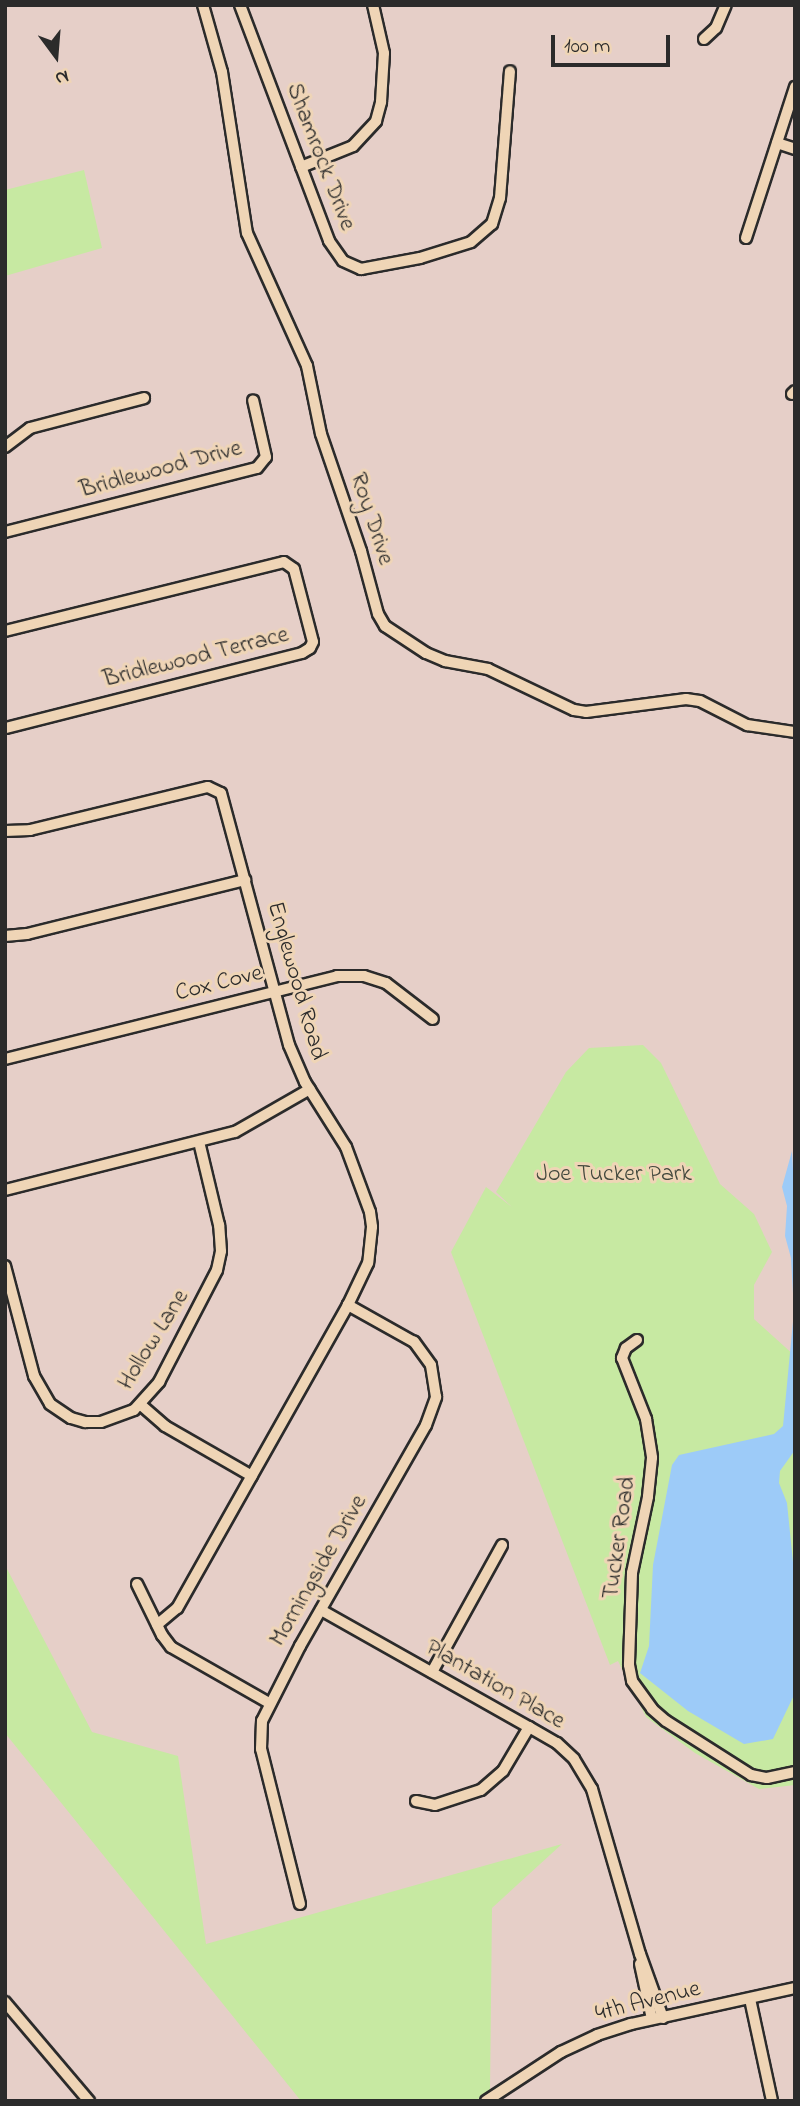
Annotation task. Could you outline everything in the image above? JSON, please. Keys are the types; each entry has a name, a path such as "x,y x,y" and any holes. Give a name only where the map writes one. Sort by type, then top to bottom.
{"street":[{"name":"Roy Drive","path":"203,5 222,72 237,187 247,233 307,366 321,434 361,551 378,614 385,626 426,653 445,661 489,670 574,710 586,712 685,699 700,701 747,725 795,732"},
{"name":"Shamrock Drive","path":"240,5 334,250 354,267 375,269 471,242 487,231 499,208 510,71"},
{"path":"301,167 354,146 376,121 381,102 384,53 373,5"},
{"path":"704,39 716,28 726,5"},
{"path":"746,238 795,87"},
{"path":"776,143 795,149"},
{"path":"5,447 30,428 144,398"},
{"name":"Bridlewood Drive","path":"5,532 257,468 267,457 253,400"},
{"name":"Bridlewood Terrace","path":"5,631 284,562 294,569 313,642 310,648 302,653 5,728"},
{"name":"Englewood Road","path":"5,831 30,830 214,788 225,798 289,1045 310,1089 342,1140 370,1212 372,1227 368,1263 348,1306 177,1608 157,1625"},
{"path":"5,936 27,934 245,880"},
{"name":"Cox Cove","path":"5,1059 337,976 364,976 397,989 433,1019"},
{"path":"5,1190 199,1142 249,1126 310,1089"},
{"name":"Hollow Lane","path":"5,1266 34,1376 50,1404 71,1418 93,1423 122,1417 141,1405 159,1382 178,1349 217,1270 221,1251 219,1226 199,1142"},
{"name":"Morningside Drive","path":"300,1904 261,1749 262,1721 269,1703 426,1425 436,1397 434,1373 420,1349 406,1336 348,1306"},
{"name":"Tucker Road","path":"637,1340 626,1348 622,1358 646,1419 652,1458 650,1484 632,1573 629,1665 632,1681 652,1709 666,1721 751,1776 767,1778 795,1772"},
{"path":"141,1405 165,1426 252,1476"},
{"path":"432,1672 502,1545"},
{"path":"137,1584 157,1625 177,1651 269,1703"},
{"name":"Plantation Place","path":"321,1610 557,1744 587,1777 658,2019"},
{"path":"416,1801 435,1805 481,1790 503,1771 529,1727"},
{"name":"4th Avenue","path":"486,2101 573,2046 609,2031 795,1988"},
{"path":"750,1999 772,2101"},
{"path":"5,2002 89,2101"}],"green space":[{"path":"84,170 102,248 5,276 5,190"},
{"name":"Joe Tucker Park","path":"643,1045 661,1063 720,1184 754,1214 772,1252 754,1285 754,1319 795,1356 795,1785 759,1789 695,1753 646,1717 618,1661 610,1665 451,1252 486,1187 512,1207 496,1192 566,1072 589,1048"},
{"path":"5,1565 92,1732 178,1756 206,1944 562,1844 492,1908 490,2092 475,2101 301,2101 5,1733"}],"water":[{"path":"792,1151 795,1207 795,1450 780,1471 779,1483 787,1503 795,1582 795,1693 773,1739 744,1744 688,1711 640,1673 649,1646 653,1565 672,1465 679,1455 774,1434 783,1426 794,1311 791,1258 785,1236 787,1206 782,1187"}]}
